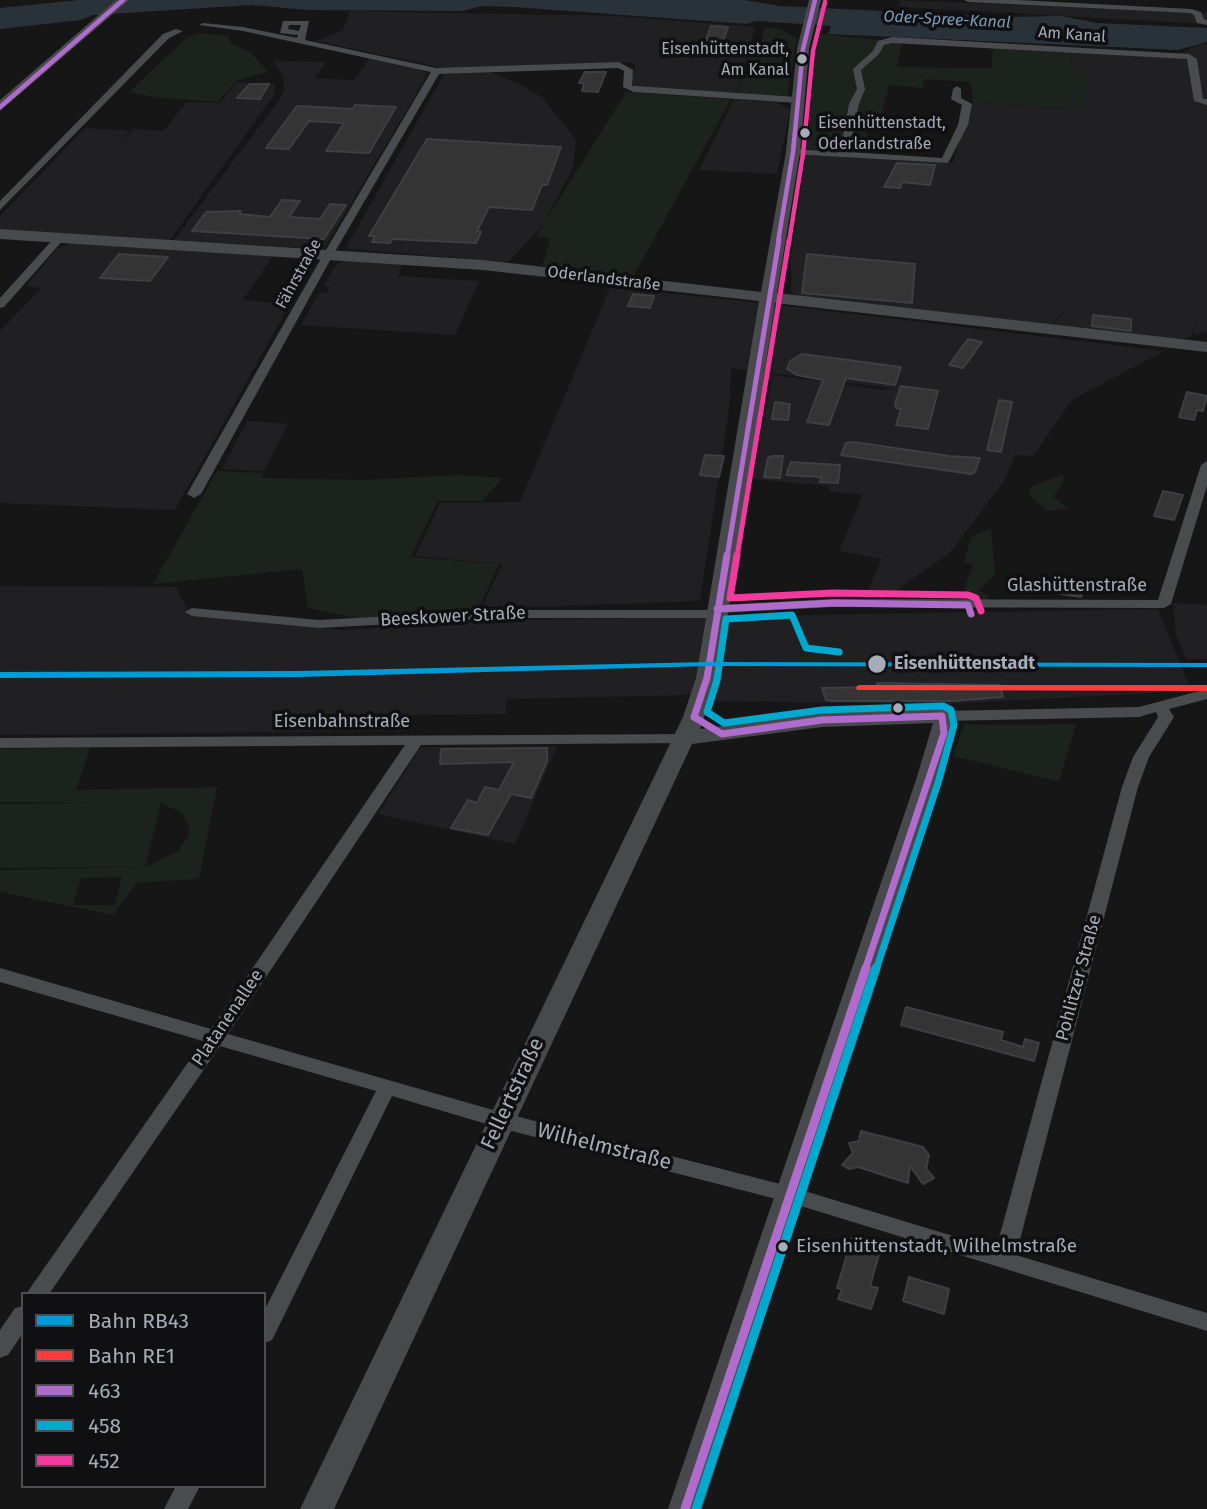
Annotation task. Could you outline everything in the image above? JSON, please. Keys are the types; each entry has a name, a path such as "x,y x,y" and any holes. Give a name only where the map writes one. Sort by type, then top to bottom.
{"street":[{"path":"0,107 123,0"},
{"name":"Am Kanal","path":"968,0 1191,11 1198,14 1200,21 1207,23"},
{"path":"716,612 793,152 797,100 815,2"},
{"path":"202,25 301,37 436,71 619,65 629,70 627,88 797,100"},
{"path":"0,208 166,36 179,31"},
{"name":"Am Kanal","path":"844,155 854,104 861,89 856,69 876,52 881,43 917,40 1177,56 1194,71 1199,101 1207,102"},
{"name":"Fährstraße","path":"194,494 328,255 436,71"},
{"path":"793,152 945,161 963,125 967,104 956,99 957,89"},
{"name":"Oderlandstraße","path":"0,234 483,265 1207,347"},
{"path":"0,305 59,239"},
{"name":"Glashüttenstraße","path":"716,612 832,604 1164,604 1207,465"},
{"name":"Beeskower Straße","path":"192,612 319,624 502,614 716,612"},
{"name":"Fellertstraße","path":"317,1509 689,727 707,678 716,612"},
{"path":"689,727 722,734 822,720 1097,715 1139,712 1207,694"},
{"name":"Pohlitzer Straße","path":"1004,1259 1130,787 1142,757 1166,717 1160,705"},
{"path":"685,1509 944,733 942,716"},
{"name":"Eisenbahnstraße","path":"0,743 416,741 689,727"},
{"name":"Platanenallee","path":"38,1292 217,1036 416,741"},
{"name":"Wilhelmstraße","path":"0,975 500,1120 788,1194 1207,1322"},
{"path":"266,1329 388,1086"},
{"path":"0,1348 21,1318"},
{"path":"176,1509 187,1488"}],"shaded area":[{"path":"900,0 1207,13 1207,24 899,7"},
{"path":"350,11 616,16 755,27 737,93 639,88 631,84 635,64 627,62 444,68 316,41 343,30"},
{"path":"764,28 778,28 797,38 787,97 738,94 742,78 749,78 751,66 746,66 752,44 761,44"},
{"path":"200,33 229,36 230,42 251,53 268,72 236,81 218,102 161,98 129,92 187,37"},
{"path":"818,34 899,42 902,45 897,67 991,68 993,47 1069,50 1073,67 1085,71 1083,110 973,102 970,82 924,79 923,88 889,85 879,127 868,127 862,153 806,149"},
{"path":"1207,44 1207,332 1194,335 1197,317 1192,336 1173,342 1051,327 1075,299 1050,326 802,298 791,292 791,259 806,155 953,163 960,137 968,125 973,102 1083,110 1069,50 1172,57"},
{"path":"371,57 419,68 426,73 424,81 324,249 174,240 279,100 284,90 283,76 273,61 326,62 315,78 354,80"},
{"path":"488,72 515,82 542,97 576,140 573,168 543,225 508,262 349,249 347,246 444,74"},
{"path":"236,82 275,84 274,95 170,240 0,230 0,216 85,128 130,131 111,154 133,129 163,131 187,102 220,103"},
{"path":"626,92 731,99 633,277 542,266 550,239 536,236"},
{"path":"734,99 776,102 790,110 777,174 699,170"},
{"path":"71,243 274,254 243,300 290,304 175,510 0,503 0,331 41,288 26,286 57,249"},
{"path":"345,261 402,264 398,276 479,281 455,335 301,325 319,293 327,293 330,287 323,286 337,263"},
{"path":"610,288 735,300 1164,351 1072,400 1033,456 1015,455 1004,481 950,553 883,599 864,597 882,559 839,551 863,494 830,492 829,486 752,479 773,375 883,390 892,388 731,368 730,402 700,601 481,609 502,564 415,556 440,503 520,502"},
{"path":"247,421 288,424 264,471 222,469"},
{"path":"217,471 263,473 262,478 364,480 458,475 502,478 483,501 438,501 411,557 499,564 477,612 361,619 308,608 302,569 153,584"},
{"path":"1063,475 1063,483 1053,497 1069,508 1047,511 1029,495 1030,487"},
{"path":"991,528 995,575 978,590 989,596 987,601 966,600 962,595 973,564 964,563 971,537"},
{"path":"0,586 176,587 190,615 342,630 521,620 1158,609 1191,691 947,704 711,701 690,695 507,699 506,714 411,715 407,731 0,735"},
{"path":"1173,603 1207,605 1207,659 1187,659 1176,635"},
{"path":"964,724 1076,724 1059,782 953,756"},
{"path":"557,746 515,844 378,814 421,747"},
{"path":"90,748 76,790 217,787 199,879 137,883 113,915 0,892 0,870 142,867 0,868 0,804 97,803 0,802 0,749","holes":["161,803 182,813 189,827 188,836 178,851 145,867","122,877 115,905 73,905 81,878"]}],"water":[{"name":"Oder-Spree-Kanal","path":"79,0 744,0 780,6 1004,17 1061,16 1097,23 1207,28 1207,42 1178,50 828,34 831,26 756,21 747,24 483,6 462,11 308,10 252,5 93,15 81,20 0,29 0,8"}],"building":[{"path":"711,26 728,27 721,46 704,45"},
{"path":"585,72 606,72 598,92 582,91 584,83 579,83"},
{"path":"250,84 269,84 260,99 237,98"},
{"path":"355,105 396,107 369,153 326,151 344,123 309,121 289,149 266,148 297,106 353,109"},
{"path":"427,139 561,147 547,185 542,185 532,210 489,207 477,231 481,232 476,243 392,239 390,243 372,242 375,236 369,236"},
{"path":"897,163 935,165 930,185 902,182 900,188 884,187"},
{"path":"282,200 300,201 289,217 320,219 330,204 346,205 324,239 192,231 206,212 241,211 239,214 270,217"},
{"path":"119,254 168,257 150,281 100,278"},
{"path":"807,254 915,264 912,303 802,293"},
{"path":"633,294 654,296 650,308 628,306"},
{"path":"1093,315 1131,319 1131,331 1092,326"},
{"path":"968,339 982,342 963,368 949,365"},
{"path":"802,354 901,367 895,385 846,378 829,425 807,422 823,380 797,375 787,369 790,361"},
{"path":"901,386 938,391 928,429 896,425 901,409 896,408 895,403"},
{"path":"1187,392 1207,396 1203,411 1197,410 1194,420 1179,417"},
{"path":"999,400 1012,402 1001,452 987,450"},
{"path":"775,402 790,404 788,420 772,419"},
{"path":"846,443 980,458 975,472 971,474 841,455"},
{"path":"705,455 724,456 719,477 700,475"},
{"path":"783,456 780,478 764,477 768,458"},
{"path":"791,462 840,465 838,483 820,482 821,477 786,475"},
{"path":"1163,491 1183,495 1174,520 1154,516"},
{"path":"1039,578 1084,587 1081,597 1035,590"},
{"path":"877,683 1000,685 1003,697 951,701 832,701 826,700 822,688 878,687"},
{"path":"547,748 547,761 531,798 511,794 488,835 451,828 468,800 477,803 485,787 499,790 514,762 440,764 441,749"},
{"path":"906,1007 1003,1032 1001,1040 1023,1047 1025,1039 1039,1043 1034,1061 901,1025"},
{"path":"861,1131 923,1147 929,1155 926,1169 934,1178 923,1184 910,1166 908,1183 858,1167 849,1169 842,1165 853,1153 849,1143 859,1141"},
{"path":"852,1238 881,1247 870,1286 878,1288 871,1309 838,1299 842,1289 837,1288"},
{"path":"909,1277 949,1289 944,1314 903,1301"}],"rail line":[{"name":"RB43","path":"0,675 299,674 709,664 1207,665"},
{"name":"RE1","path":"860,688 1207,688"}],"transit line":[{"name":"463","path":"0,107 123,0"},
{"name":"463","path":"685,1509 944,733 942,716 822,720 722,734 694,717 707,678 793,152 803,49 815,0"},
{"name":"452","path":"825,2 813,51 803,154 730,598 833,593 968,595 976,598 981,611"},
{"name":"463","path":"717,609 833,603 968,605 971,614"},
{"name":"458","path":"696,1509 938,783 954,725 951,710 943,706 822,710 724,723 707,712 717,680 726,619 792,615 806,648 839,652"}],"place":[{"name":"Eisenhüttenstadt, Am Kanal","path":"802,59"},
{"name":"Eisenhüttenstadt, Oderlandstraße","path":"805,133"},
{"name":"Eisenhüttenstadt","path":"877,664"},
{"name":"Eisenhüttenstadt, Wilhelmstraße","path":"783,1247"}]}
